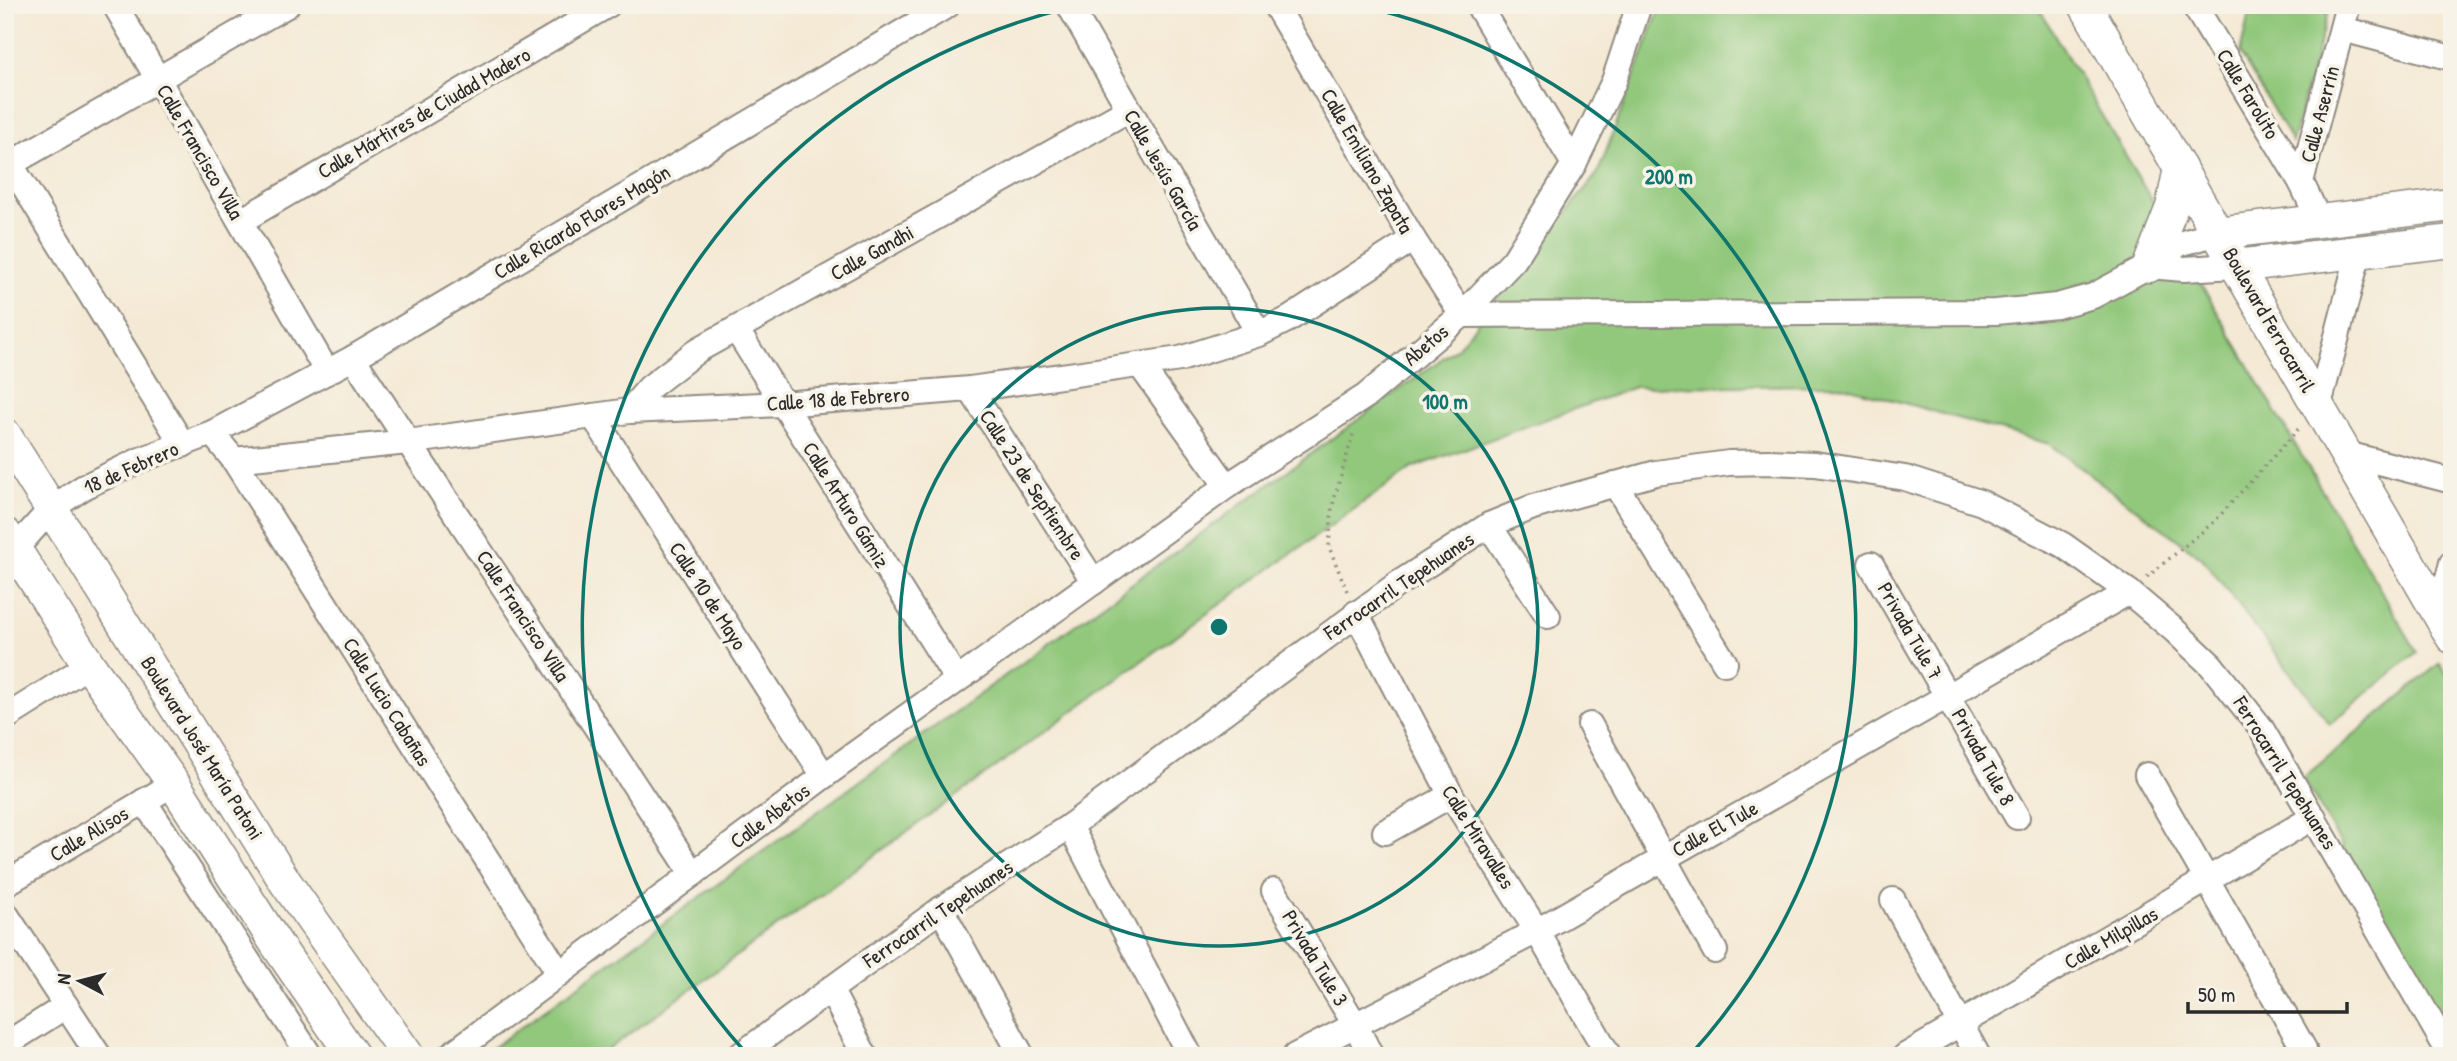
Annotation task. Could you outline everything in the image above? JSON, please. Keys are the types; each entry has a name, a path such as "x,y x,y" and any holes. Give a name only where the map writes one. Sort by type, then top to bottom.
{"main road":[{"name":"Boulevard Ferrocarril","path":"2085,5 2445,625"},
{"path":"2148,267 2172,207 2180,167"},
{"path":"2218,233 2452,205"},
{"path":"2236,265 2452,241"},
{"name":"Boulevard José María Patoni","path":"5,435 286,883 408,1056"},
{"name":"Boulevard José María Patoni","path":"8,546 174,784 275,942 353,1056"}],"street":[{"name":"Calle Francisco Villa","path":"115,5 327,372"},
{"path":"183,445 7,162 287,5"},
{"name":"Calle Mártires de Ciudad Madero","path":"240,221 608,5"},
{"name":"Calle Ricardo Flores Magón","path":"212,433 353,358 948,5"},
{"name":"Calle Jesús García","path":"1069,5 1259,334"},
{"name":"Calle Emiliano Zapata","path":"1275,5 1413,239 1462,315"},
{"path":"1478,5 1574,164"},
{"name":"Abetos","path":"1094,582 1227,486 1366,396 1462,315 1514,260 1574,164 1614,81 1639,5"},
{"name":"Calle Farolito","path":"2194,5 2301,182"},
{"path":"2345,17 2452,58"},
{"name":"Calle Aserrín","path":"2319,220 2301,182 2345,17"},
{"name":"Calle Gandhi","path":"629,411 650,387 676,365 1128,110"},
{"path":"1462,315 1996,312 2057,306 2093,296 2148,267 2179,244 2218,233"},
{"name":"Calle 18 de Febrero","path":"234,460 408,442 629,411 782,404 970,389 1180,359 1259,334 1289,319 1413,239"},
{"path":"2319,405 2359,251"},
{"path":"2148,267 2185,269 2236,265"},
{"name":"Calle Arturo Gámiz","path":"736,329 957,680"},
{"name":"Calle Francisco Villa","path":"353,358 694,874"},
{"path":"1140,365 1227,486"},
{"name":"Calle 23 de Septiembre","path":"970,389 1094,582"},
{"name":"Calle 10 de Mayo","path":"593,416 824,776"},
{"name":"18 de Febrero","path":"8,546 52,508 109,475 212,433"},
{"name":"Calle Lucio Cabañas","path":"212,433 234,460 559,973"},
{"path":"2347,454 2452,481"},
{"name":"Ferrocarril Tepehuanes","path":"739,1056 941,909 1070,826 1439,554 1489,525 1532,507 1690,467 1770,462 1815,464 1905,478 1982,503 2063,544 2129,592 2211,665 2261,728 2451,1056"},
{"path":"1615,484 1725,663"},
{"path":"1489,525 1548,616"},
{"name":"Privada Tule 7","path":"1871,564 1950,697"},
{"path":"2445,625 2452,564"},
{"name":"Calle Abetos","path":"449,1056 824,776 1094,582"},
{"name":"Calle El Tule","path":"1295,1056 1537,931 1950,697 2129,592"},
{"name":"Calle Miravalles","path":"1356,613 1451,795 1537,931 1609,1056"},
{"path":"5,718 89,665"},
{"name":"Privada Tule 8","path":"1950,697 2017,817"},
{"path":"1590,725 1716,951"},
{"path":"2147,775 2304,1049"},
{"name":"Calle Alisos","path":"5,884 174,784"},
{"path":"1385,832 1451,795"},
{"path":"144,801 310,1056"},
{"name":"Calle Milpillas","path":"1905,1056 2207,882 2314,817"},
{"path":"1070,826 1191,1056"},
{"name":"Privada Tule 3","path":"1274,891 1356,1026 1371,1056"},
{"path":"1893,900 1978,1056"},
{"path":"941,909 1022,1056"},
{"path":"5,913 99,1056"},
{"path":"830,989 865,1056"},
{"path":"5,1045 66,1006"}],"path":[{"path":"1356,613 1329,547 1332,507 1346,453 1366,396"},
{"path":"2129,592 2214,522 2319,405"}],"green space":[{"path":"1661,5 2037,5 2417,652 2330,724 2202,558 2049,444 1840,385 1635,387 1412,468 1191,625 599,1056 481,1056 1458,347 1598,173"},
{"path":"2251,5 2330,5 2292,142 2240,53"},
{"path":"2452,223 2452,233 2251,254 2250,244"},
{"path":"2440,663 2452,684 2452,1038 2303,778"}]}
